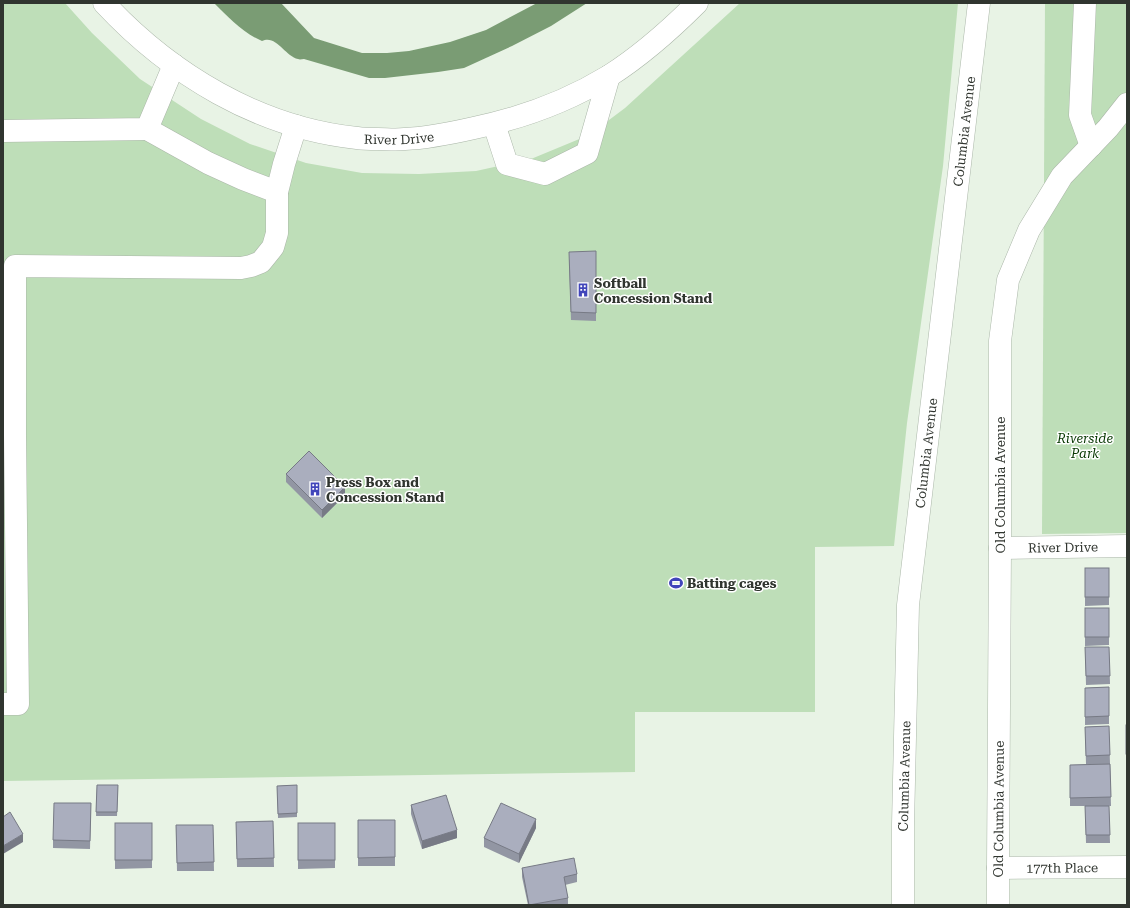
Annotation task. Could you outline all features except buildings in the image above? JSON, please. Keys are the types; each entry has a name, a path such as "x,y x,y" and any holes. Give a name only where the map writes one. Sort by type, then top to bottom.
{"street":[{"name":"River Drive","path":"104,3 123,23 158,53 227,99 296,126 358,139 406,139 449,134 494,124 528,114 567,98 609,76 672,28 697,3"},
{"name":"Columbia Avenue","path":"903,905 903,824 908,605 979,3"},
{"path":"1085,3 1080,115 1091,146"},
{"path":"146,129 174,65"},
{"path":"494,124 507,164 545,174 587,153 609,76"},
{"name":"Old Columbia Avenue","path":"998,905 1000,341 1008,280 1029,230 1062,176 1108,128 1127,104"},
{"path":"3,704 18,704 14,435 15,266 241,268 261,262 273,247 277,233 277,192 296,126"},
{"path":"3,131 146,129 208,163 277,192"},
{"name":"River Drive","path":"1000,548 1127,546"},
{"name":"177th Place","path":"998,868 1127,867"}],"green space":[{"path":"3,3 65,3 92,33 140,79 201,119 250,144 306,163 362,173 419,174 476,171 531,159 589,135 625,108 740,3 958,3 943,166 907,423 894,546 815,547 815,712 635,712 635,772 3,781"},
{"name":"Riverside Park","path":"1045,3 1127,3 1127,533 1042,534"}],"shaded area":[{"path":"214,3 281,3 314,38 362,53 387,53 409,51 450,42 486,30 537,3 587,3 551,26 464,68 385,78 369,78 293,57 272,40 262,41 248,34"}],"place":[{"name":"Softball Concession Stand","path":"583,290"},
{"name":"Press Box and Concession Stand","path":"315,489"},
{"name":"Batting cages","path":"676,583"}]}
